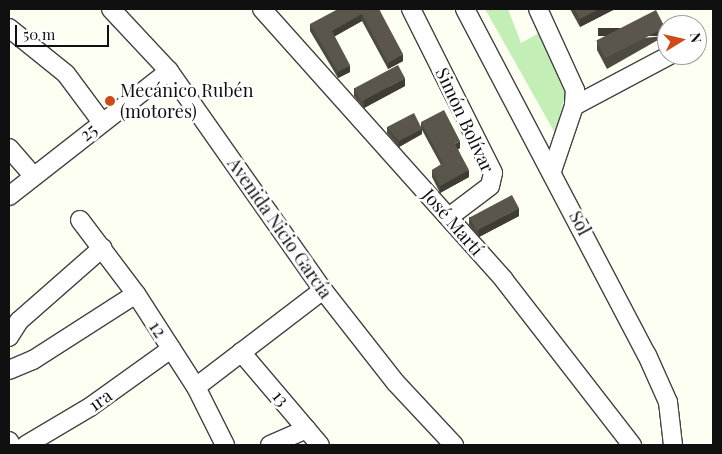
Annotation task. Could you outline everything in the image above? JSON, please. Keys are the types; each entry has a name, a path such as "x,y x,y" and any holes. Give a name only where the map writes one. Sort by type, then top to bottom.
{"street":[{"name":"Avenida Nicio García","path":"111,9 169,71 323,290 396,383 454,445"},
{"name":"Simón Bolívar","path":"411,9 493,173 490,186 449,217"},
{"name":"Sol","path":"465,9 648,355 668,402 673,445"},
{"path":"538,9 565,61 575,90 574,106 552,171"},
{"name":"José Martí","path":"271,11 504,280 632,445"},
{"path":"9,28 66,74 101,122"},
{"path":"574,106 657,62"},
{"name":"25","path":"9,196 101,122 169,71"},
{"path":"9,148 33,176"},
{"name":"12","path":"80,220 136,294 196,387 225,445"},
{"path":"9,337 19,321 102,248"},
{"path":"196,387 323,290"},
{"path":"9,370 34,360 136,294"},
{"name":"1ra","path":"26,445 90,407 171,349"},
{"name":"13","path":"241,352 320,445"},
{"path":"270,445 306,429"},
{"path":"9,441 11,445"}],"green space":[{"path":"485,9 508,9 521,43 539,33 566,93 555,133"}],"building":[{"path":"338,9 379,9 403,54 388,63 362,14 332,31 350,65 338,72 310,24"},
{"path":"574,9 599,9 580,19"},
{"path":"656,10 659,15 657,15 657,32 605,58 596,40"},
{"path":"398,65 405,78 361,102 354,88"},
{"path":"444,110 460,141 455,144 469,170 440,186 432,170 443,163 421,122"},
{"path":"414,113 422,129 399,141 387,127"},
{"path":"512,195 519,208 477,231 470,218"}],"place":[{"name":"Mecánico Rubén (motores)","path":"110,101"}]}
